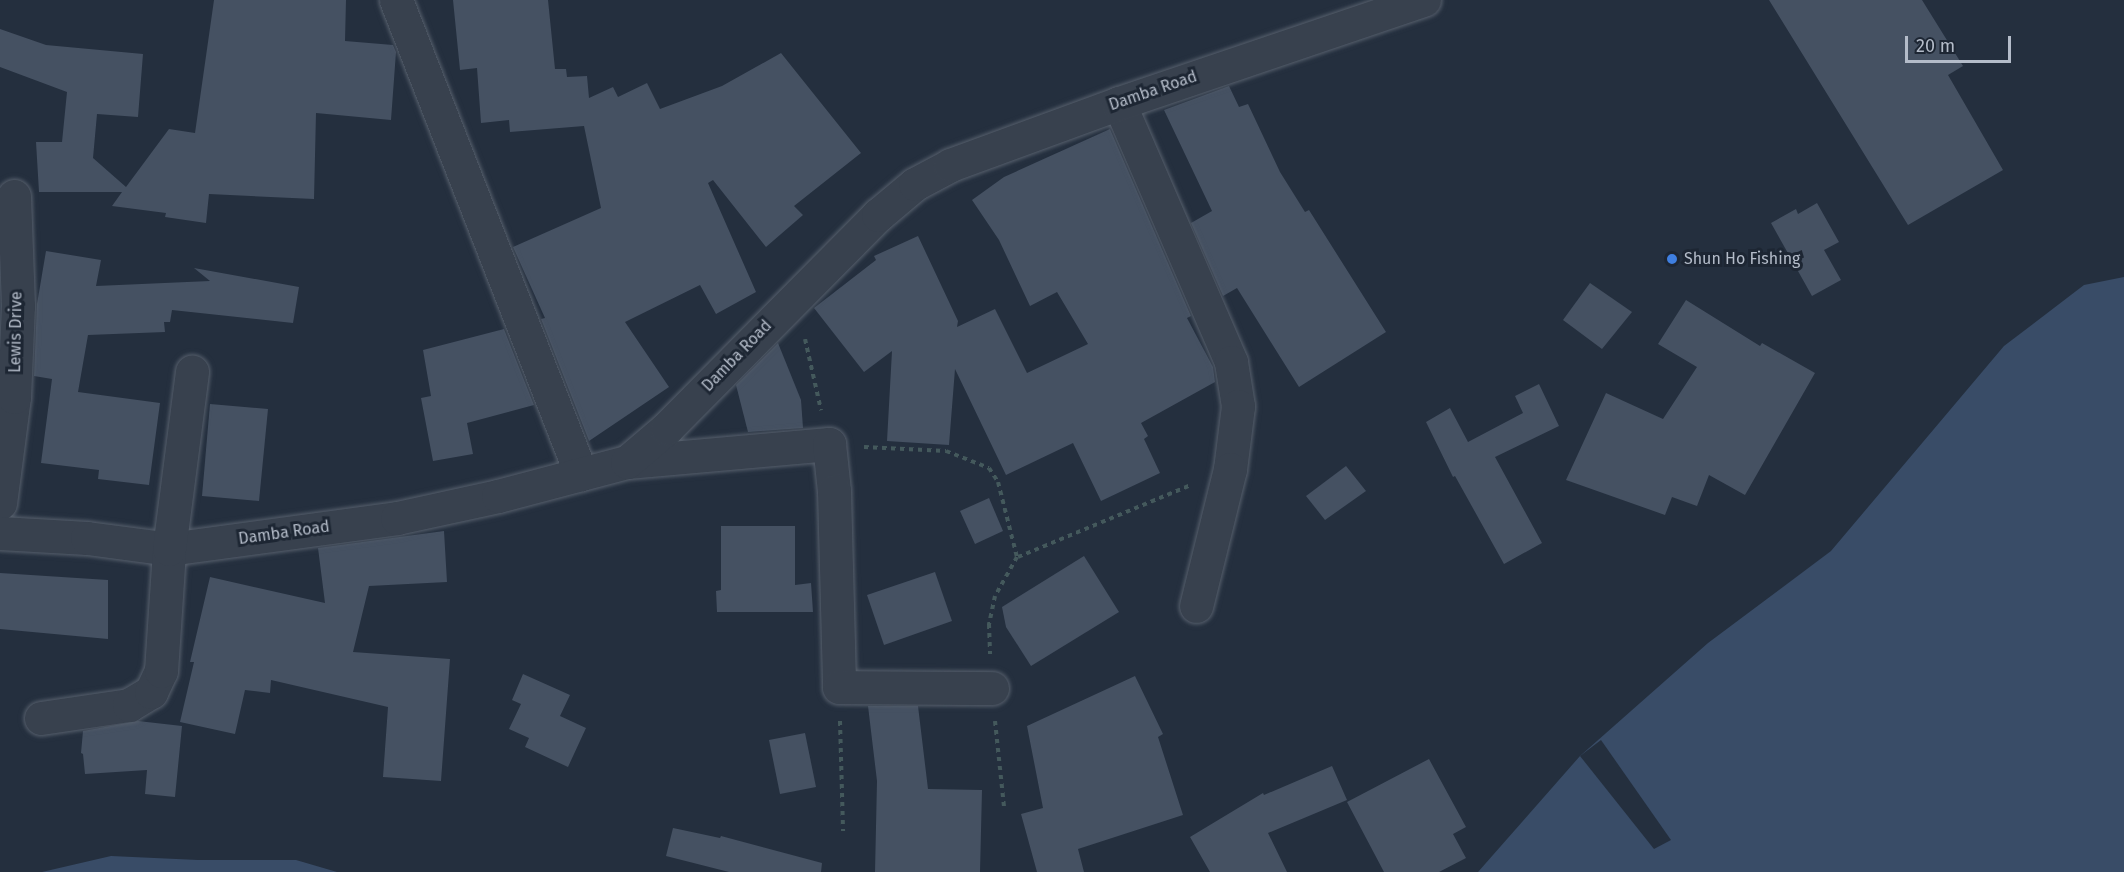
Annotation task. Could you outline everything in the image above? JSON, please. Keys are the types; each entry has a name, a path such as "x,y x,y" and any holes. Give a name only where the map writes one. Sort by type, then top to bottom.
{"street":[{"path":"396,0 581,474"},
{"name":"Damba Road","path":"0,532 87,538 169,549 397,518 498,496 627,462 667,428 795,296 878,215 915,184 950,165 1119,103 1424,0"},
{"path":"1119,103 1232,362 1238,406 1230,469 1196,606"},
{"name":"Lewis Drive","path":"0,503 14,397 18,306 14,196"},
{"path":"41,718 129,705 151,692 160,671 169,549 192,371"},
{"path":"627,462 829,444 834,490 839,687 992,688"}],"path":[{"path":"795,296 829,444 946,451 989,468 998,482 1017,557"},
{"path":"1004,807 992,688 989,624 995,596 1017,557 1230,469"},
{"path":"839,687 843,831"}],"water":[{"path":"2124,277 2124,872 1478,872 1580,756 1708,643 1831,551 2004,346 2084,285"},
{"path":"111,856 198,860 296,860 337,872 42,872"}],"pier":[{"path":"1601,740 1671,840 1654,849 1580,756"}],"building":[{"path":"214,0 346,0 345,41 393,45 396,52 391,120 316,113 314,199 209,194 206,223 165,217 166,213 112,206 122,192 39,192 36,142 62,142 67,92 0,67 0,29 46,45 143,54 138,117 97,114 93,158 126,187 169,129 195,133"},
{"path":"453,0 548,0 555,69 566,69 567,77 587,76 589,98 613,87 618,97 647,83 660,109 722,86 781,53 861,153 794,206 803,215 766,247 713,180 708,183 756,292 716,314 700,285 625,322 669,387 589,441 541,319 545,318 513,247 601,208 584,126 510,132 509,120 481,123 477,68 460,70"},
{"path":"1769,0 1922,0 1963,66 1948,75 2003,170 1908,225"},
{"path":"1229,86 1239,107 1248,104 1280,172 1305,212 1309,210 1386,332 1299,387 1237,288 1223,296 1191,223 1212,211 1164,110"},
{"path":"1110,129 1191,316 1187,318 1213,367 1215,382 1141,423 1148,436 1144,439 1160,473 1101,501 1073,443 1006,475 955,369 949,445 887,441 892,351 864,372 814,308 876,260 874,256 918,236 958,321 957,327 995,309 1027,373 1088,344 1057,292 1030,306 999,240 972,200 1004,177"},
{"path":"1817,203 1839,242 1824,250 1841,280 1812,296 1771,223 1796,209 1798,214"},
{"path":"46,251 101,260 96,286 210,281 194,268 299,287 293,323 172,310 170,322 164,322 165,332 88,335 78,392 160,403 149,485 98,479 99,470 41,463 52,379 34,376 37,304"},
{"path":"1590,283 1632,312 1602,349 1563,320"},
{"path":"1686,300 1760,346 1762,343 1815,373 1745,495 1709,475 1697,506 1672,497 1665,515 1566,480 1606,393 1663,419 1697,367 1658,344"},
{"path":"504,329 534,405 467,423 473,454 433,461 421,398 431,396 423,350"},
{"path":"778,343 801,400 803,428 748,432 736,385"},
{"path":"1539,384 1559,426 1495,457 1542,543 1504,564 1455,476 1453,477 1426,422 1450,408 1468,442 1523,413 1515,396"},
{"path":"210,404 268,409 259,501 202,496"},
{"path":"1346,466 1366,491 1325,520 1306,496"},
{"path":"989,498 1003,531 975,544 960,511"},
{"path":"721,526 795,526 795,585 811,583 813,612 717,612 716,591 721,590"},
{"path":"444,531 447,582 369,586 353,652 450,659 441,781 383,777 388,707 271,680 270,693 245,690 235,734 180,722 194,662 190,662 210,577 325,603 318,548"},
{"path":"1084,556 1119,612 1031,666 1006,627 1002,607"},
{"path":"935,572 952,621 884,645 867,595"},
{"path":"0,573 108,580 108,639 0,629"},
{"path":"523,674 570,695 560,716 586,728 568,767 525,747 529,738 509,729 521,704 512,700"},
{"path":"1135,676 1163,734 1158,737 1183,815 1078,849 1084,872 1037,872 1021,814 1043,808 1027,726"},
{"path":"868,706 918,706 928,789 982,790 980,872 875,872 877,781"},
{"path":"138,721 182,726 175,797 145,794 147,770 85,774 81,753 83,731"},
{"path":"805,733 816,787 780,794 769,740"},
{"path":"1429,759 1466,827 1453,834 1466,858 1439,872 1384,872 1347,802"},
{"path":"1332,766 1347,800 1268,833 1287,872 1210,872 1190,837 1263,793 1264,795"},
{"path":"673,828 720,838 721,836 822,863 821,872 729,872 666,856"}],"place":[{"name":"Shun Ho Fishing","path":"1672,259"}]}
